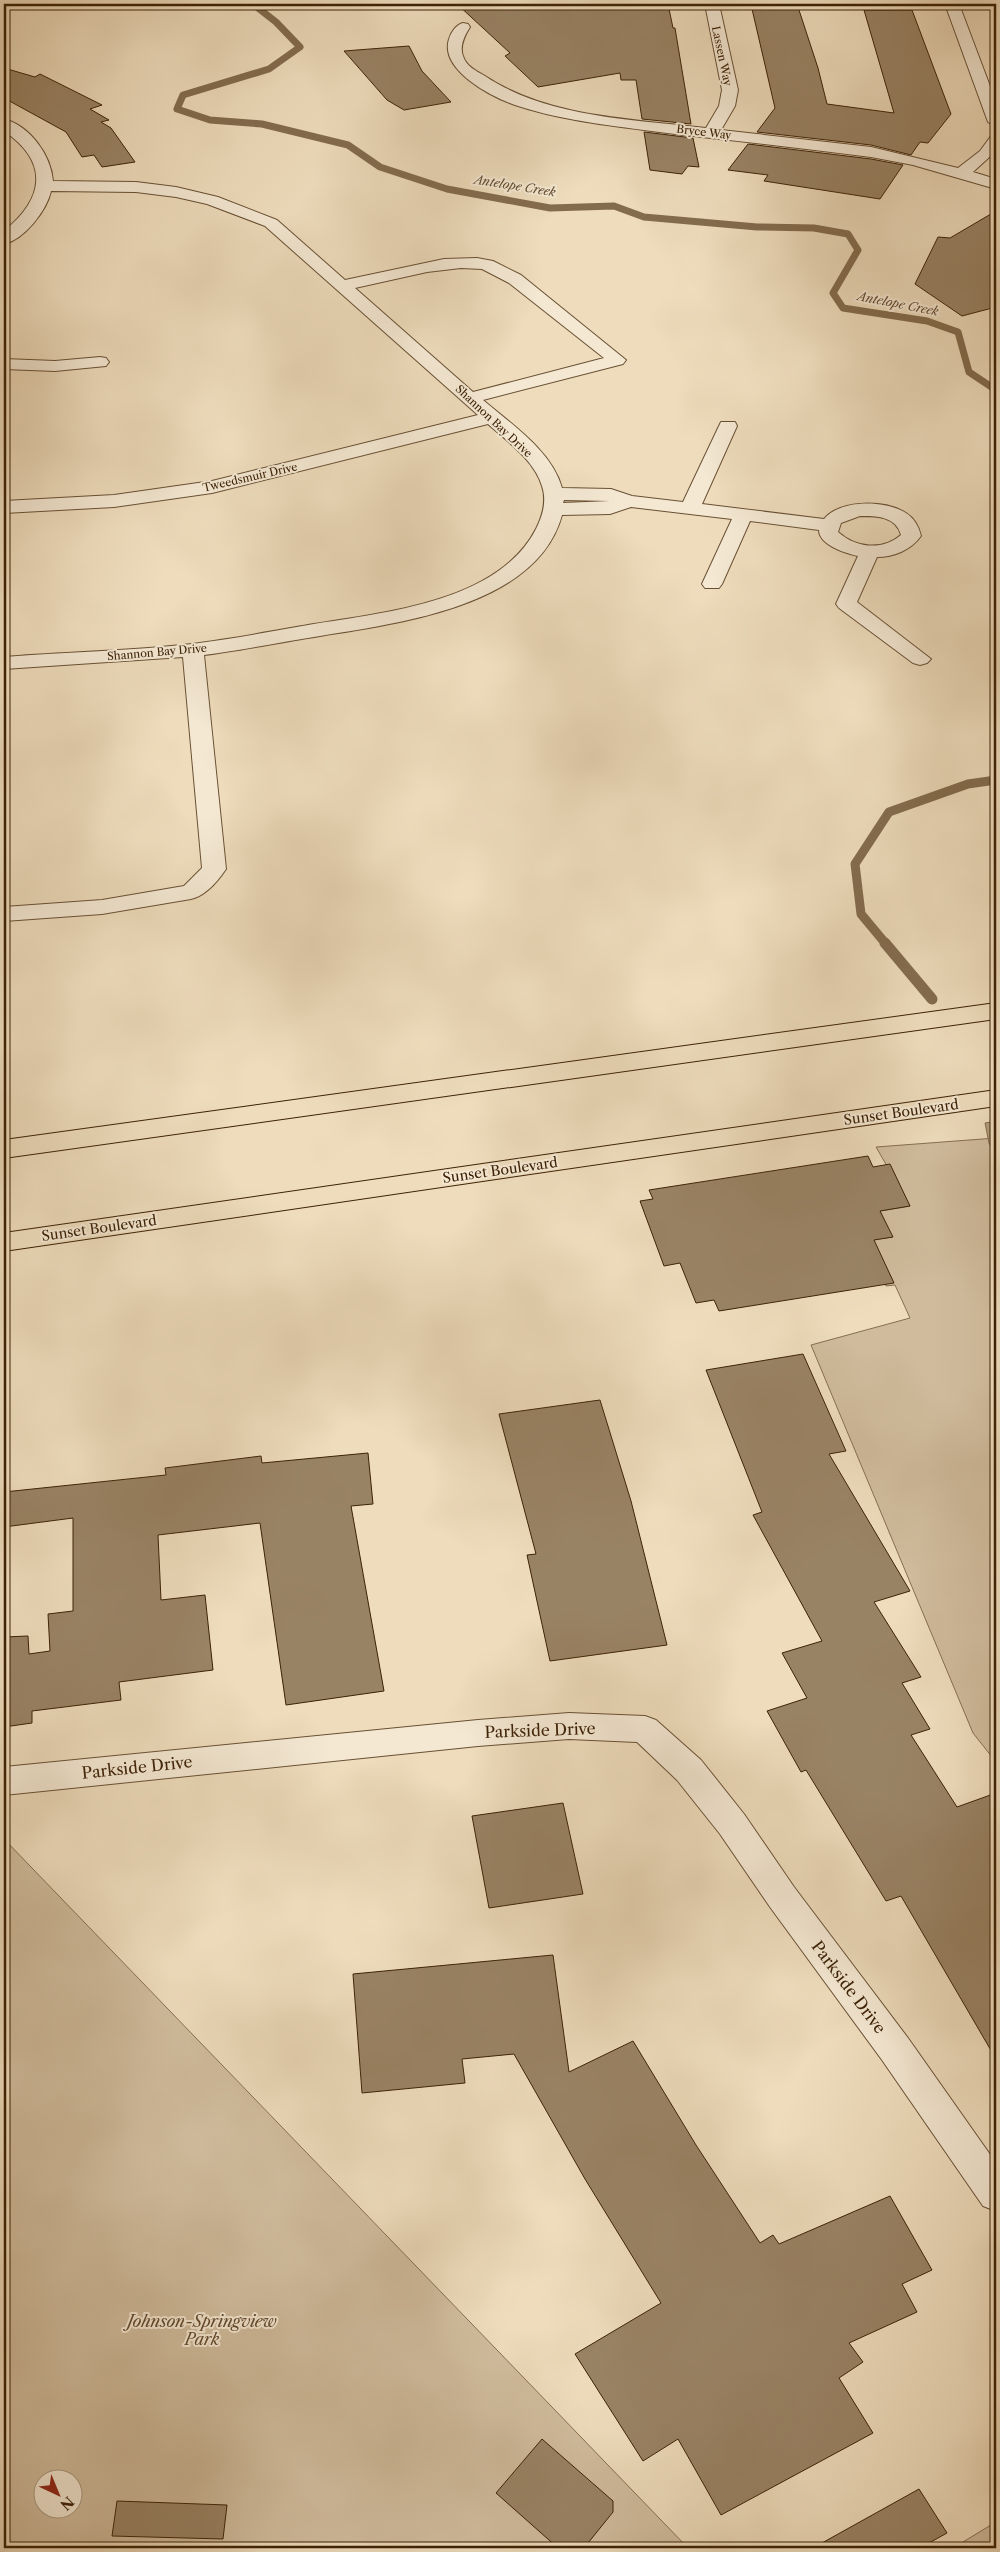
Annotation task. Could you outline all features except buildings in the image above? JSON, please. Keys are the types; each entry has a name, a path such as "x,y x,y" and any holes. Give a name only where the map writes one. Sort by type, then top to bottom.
{"main road":[{"path":"4,1149 996,1011"},
{"name":"Sunset Boulevard","path":"4,1242 996,1098"}],"street":[{"name":"Lassen Way","path":"711,134 727,106 730,90 712,4"},
{"path":"952,4 996,122"},
{"name":"Bryce Way","path":"463,27 456,39 455,55 465,70 500,93 521,102 600,120 871,152 996,184"},
{"path":"4,124 28,142 40,156 46,186 39,202 26,221 4,239"},
{"path":"960,174 992,148 996,139"},
{"name":"Shannon Bay Drive","path":"4,663 193,650 362,623 445,603 479,589 516,567 540,540 549,526 554,501 552,483 542,465 492,417 344,285 271,223 212,200 136,187 46,186"},
{"path":"344,285 448,264 478,263 498,268 515,279 617,360 470,398"},
{"path":"4,364 55,366 100,362"},
{"name":"Tweedsmuir Drive","path":"4,507 114,501 183,492 492,417"},
{"path":"690,508 728,426"},
{"path":"554,501 610,508 629,501 828,525"},
{"path":"876,510 898,517 910,528 911,536 905,543 894,549 870,551 846,547 835,541 828,533 828,525 834,518 845,512 876,510"},
{"path":"712,584 744,514"},
{"path":"870,551 846,604 920,660"},
{"path":"4,914 102,907 191,892 214,868 193,650"},
{"name":"Parkside Drive","path":"4,1781 478,1732 569,1726 645,1729 689,1770 732,1824 782,1897 895,2049 996,2194"}],"green space":[{"path":"996,1138 996,1762 973,1733 811,1345 910,1318 895,1285 886,1286 865,1241 892,1237 880,1211 910,1206 876,1147"},
{"name":"Johnson-Springview Park","path":"4,1839 688,2548 4,2548"},
{"path":"996,2522 996,2548 953,2548"}],"shaded area":[{"path":"996,1121 996,1156 989,1143 985,1123"}],"waterway":[{"name":"Antelope Creek","path":"253,4 276,22 300,47 269,69 183,95 177,109 210,120 262,124 348,145 380,167 447,189 550,208 614,206 644,217 757,227 814,228 848,234 858,250 833,293 843,308 927,321 958,332 969,372 996,390"},
{"name":"Antelope Creek","path":"886,944 861,914 855,864 889,812 968,784 996,780"},
{"name":"Antelope Creek","path":"885,943 932,999"}]}
